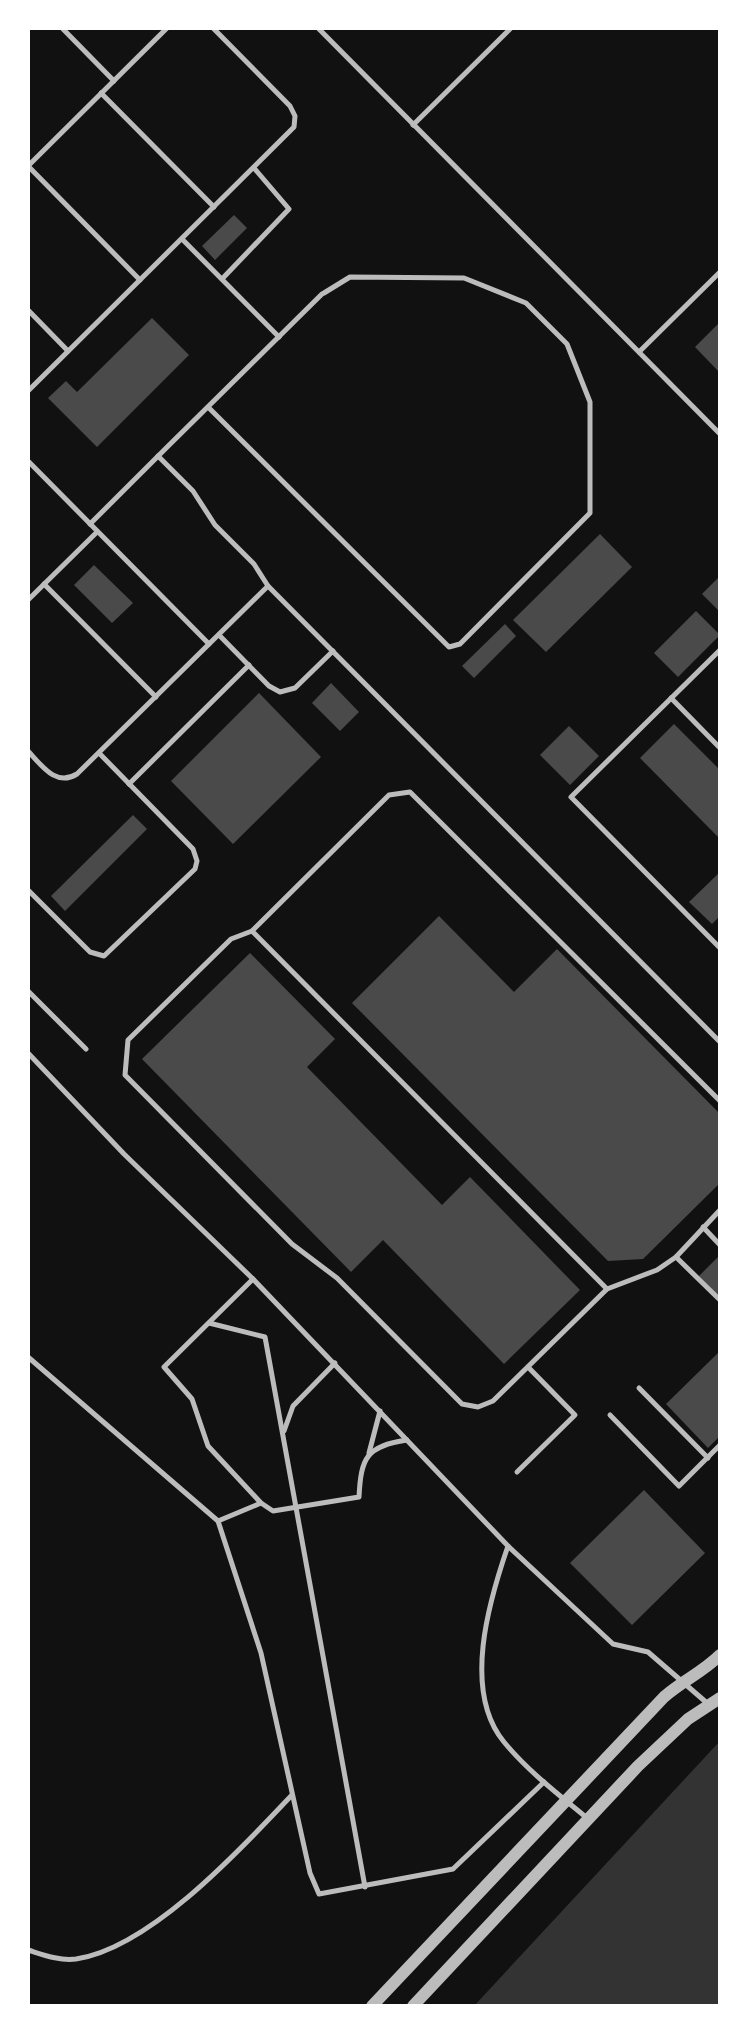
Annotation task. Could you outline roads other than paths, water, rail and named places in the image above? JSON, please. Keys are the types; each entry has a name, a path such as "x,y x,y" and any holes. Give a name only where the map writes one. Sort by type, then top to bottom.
{"street":[{"path":"372,2006 682,1681 707,1668 720,1655"},
{"path":"413,2006 587,1818 688,1719 716,1702"}],"lane":[{"path":"62,28 114,81"},
{"path":"140,280 28,166 167,28"},
{"path":"28,391 292,130 295,113 213,28"},
{"path":"318,28 720,434"},
{"path":"413,125 511,28"},
{"path":"101,93 214,207"},
{"path":"222,279 289,209 254,168"},
{"path":"182,239 279,337"},
{"path":"639,352 720,272"},
{"path":"90,524 158,456 325,292 352,277 465,278 525,302 567,344 590,402 588,516 460,644 446,646 208,407"},
{"path":"28,310 68,351"},
{"path":"158,456 193,491 215,525 254,564 268,586 720,1042"},
{"path":"28,461 209,644"},
{"path":"28,600 97,532"},
{"path":"44,584 156,697"},
{"path":"28,751 51,774 64,779 77,774 268,586"},
{"path":"219,635 273,689 288,691 333,651"},
{"path":"720,650 571,797 720,948"},
{"path":"129,784 249,665"},
{"path":"671,698 720,748"},
{"path":"28,890 90,952 104,956 193,872 197,861 193,849 99,753"},
{"path":"720,1101 422,800 410,792 389,795 252,931 231,939 128,1040 127,1078 292,1244 337,1278 462,1404 473,1407 489,1404 607,1289 657,1270 676,1257 720,1210"},
{"path":"252,931 607,1289"},
{"path":"28,991 86,1049"},
{"path":"28,1053 335,1363 508,1546 613,1644 648,1652 682,1681 716,1702"},
{"path":"703,1227 720,1245"},
{"path":"676,1257 720,1300"},
{"path":"253,1279 164,1367 192,1399 208,1446 261,1503 273,1511 359,1497 361,1466 369,1454 380,1411"},
{"path":"209,1323 265,1337 365,1887"},
{"path":"28,1357 218,1521 261,1653 310,1873 319,1894 453,1869 544,1782"},
{"path":"284,1434 293,1406 335,1363"},
{"path":"517,1472 575,1415 528,1367"},
{"path":"639,1388 708,1458"},
{"path":"610,1415 679,1486 720,1445"},
{"path":"369,1454 383,1444 407,1440"},
{"path":"218,1521 261,1503"},
{"path":"508,1546 488,1602 481,1649 489,1716 503,1741 544,1782 587,1818"},
{"path":"28,1950 55,1959 76,1959 109,1950 140,1933 236,1852 292,1796"}]}
